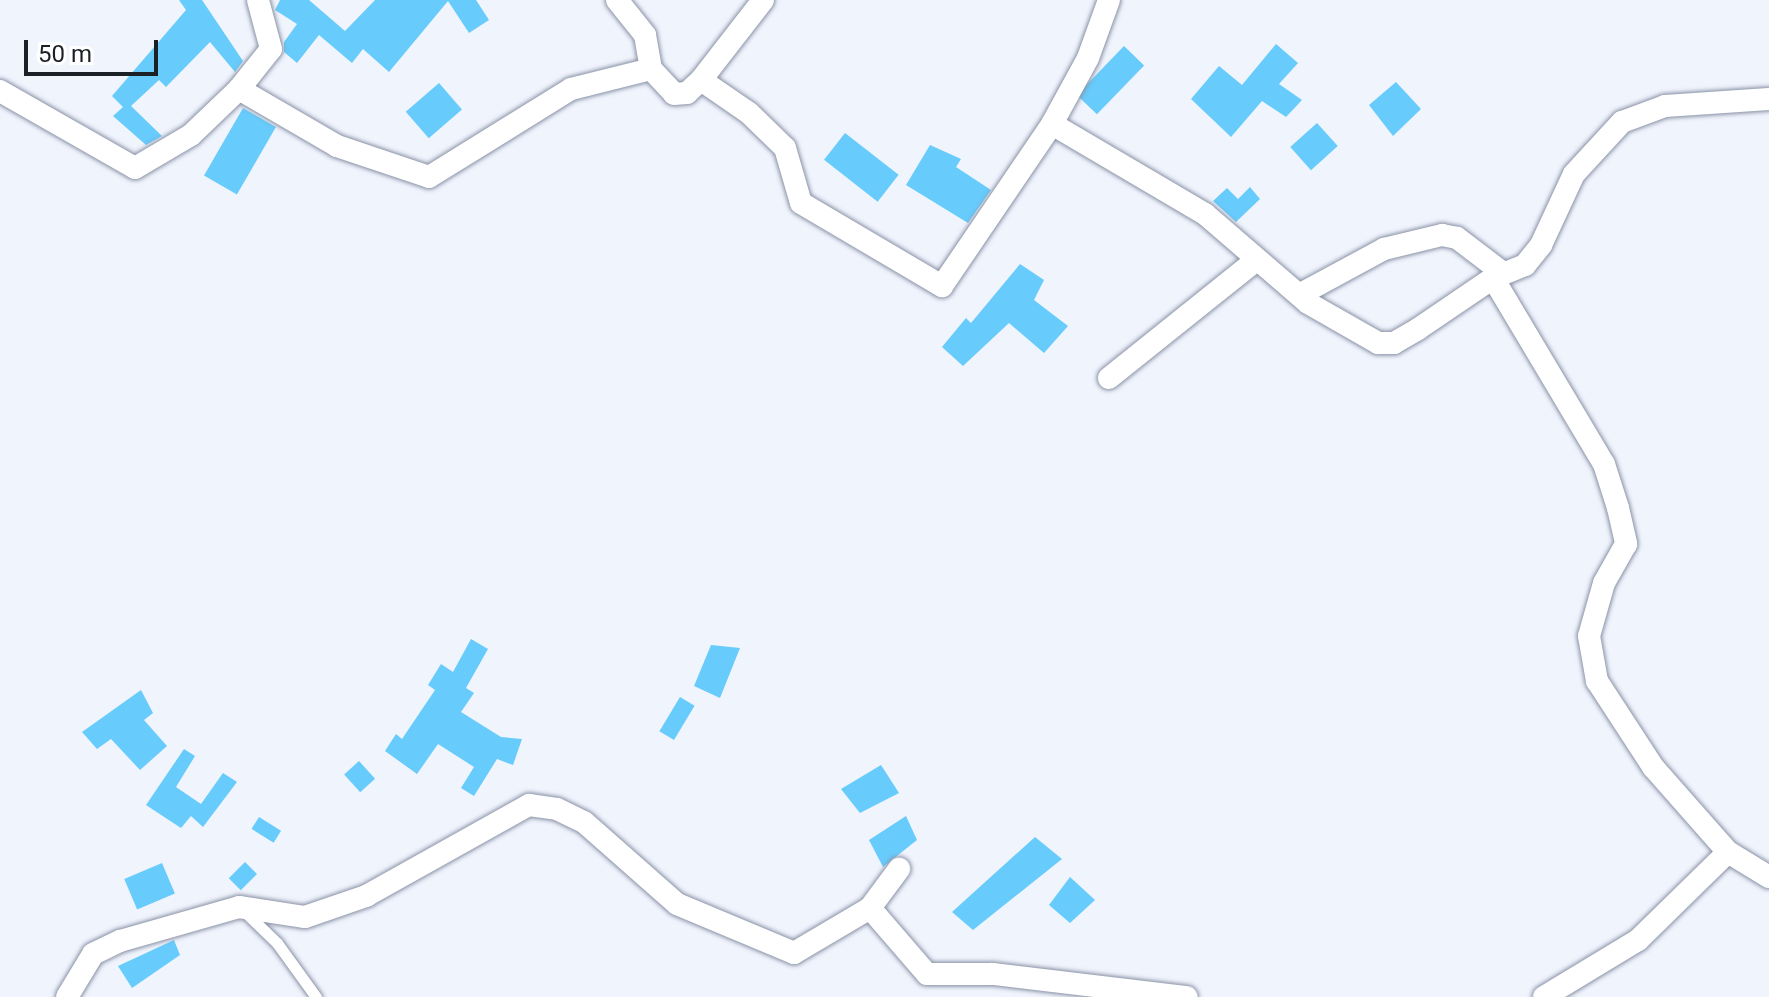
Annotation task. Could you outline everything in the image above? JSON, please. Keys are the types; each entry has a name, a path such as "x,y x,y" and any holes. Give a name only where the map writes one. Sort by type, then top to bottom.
{"street":[{"path":"0,91 135,168 191,135 239,89 271,49 258,0"},
{"path":"617,0 645,35 651,69 679,95 701,80 763,0"},
{"path":"701,80 780,140 801,203 942,286 1052,124 1088,58 1109,0"},
{"path":"239,89 337,146 429,177 571,89 651,69"},
{"path":"1052,124 1205,214 1255,261 1299,295 1386,345 1498,276 1525,265 1541,245 1574,174 1622,122 1665,106 1769,99"},
{"path":"1299,295 1373,253 1442,235 1457,238 1498,276 1604,464 1618,508 1626,544 1604,583 1589,636 1597,681 1653,767 1728,852 1769,877"},
{"path":"1109,378 1255,261"},
{"path":"67,997 93,954 239,907 305,917 366,896 529,805 557,809 584,822 677,904 794,953 870,908 899,869"},
{"path":"1544,997 1638,940 1728,852"},
{"path":"870,908 927,974 993,974 1187,997"}],"lane":[{"path":"239,907 277,943 316,997"}],"building":[{"path":"179,0 202,0 243,61 235,72 210,42 166,87 159,80 131,106 162,136 146,145 113,116 123,107 112,96 186,10"},
{"path":"280,0 309,0 345,31 375,0 476,0 489,20 469,33 448,1 389,72 363,49 352,63 319,35 297,63 284,52 284,42 297,24 275,10"},
{"path":"1276,44 1298,63 1279,84 1302,100 1286,117 1262,101 1231,137 1191,99 1219,66 1242,85"},
{"path":"1124,46 1144,65 1097,114 1077,95"},
{"path":"1396,82 1421,109 1393,136 1369,105"},
{"path":"439,83 462,109 429,138 406,112"},
{"path":"243,108 276,127 237,195 204,176"},
{"path":"1317,123 1338,146 1311,170 1290,147"},
{"path":"845,133 899,175 878,202 824,160"},
{"path":"930,145 961,159 956,167 991,190 968,223 906,185"},
{"path":"1250,187 1260,199 1236,222 1213,201 1227,188 1238,199"},
{"path":"1020,264 1044,280 1034,300 1068,326 1044,353 1009,323 963,366 942,347 966,318 971,323"},
{"path":"471,639 488,649 466,688 474,693 461,712 501,737 522,739 513,765 497,759 474,796 461,788 474,767 438,744 417,774 385,751 396,734 402,739 435,690 428,685 441,664 453,672"},
{"path":"711,645 740,648 720,698 694,686"},
{"path":"141,690 153,713 144,720 167,746 140,770 111,739 97,749 82,732"},
{"path":"680,697 695,706 674,740 659,731"},
{"path":"184,749 195,756 176,787 201,804 223,773 237,782 203,827 191,816 181,828 146,805"},
{"path":"359,761 375,779 360,792 344,774"},
{"path":"881,765 899,793 860,813 841,789"},
{"path":"906,816 917,840 883,867 869,840"},
{"path":"259,817 281,831 274,843 252,829"},
{"path":"1035,837 1062,859 973,930 952,912"},
{"path":"245,862 257,874 241,890 229,878"},
{"path":"162,863 175,893 137,909 124,879"},
{"path":"1070,877 1095,900 1070,923 1049,905"},
{"path":"174,940 180,955 132,988 118,966"}]}
